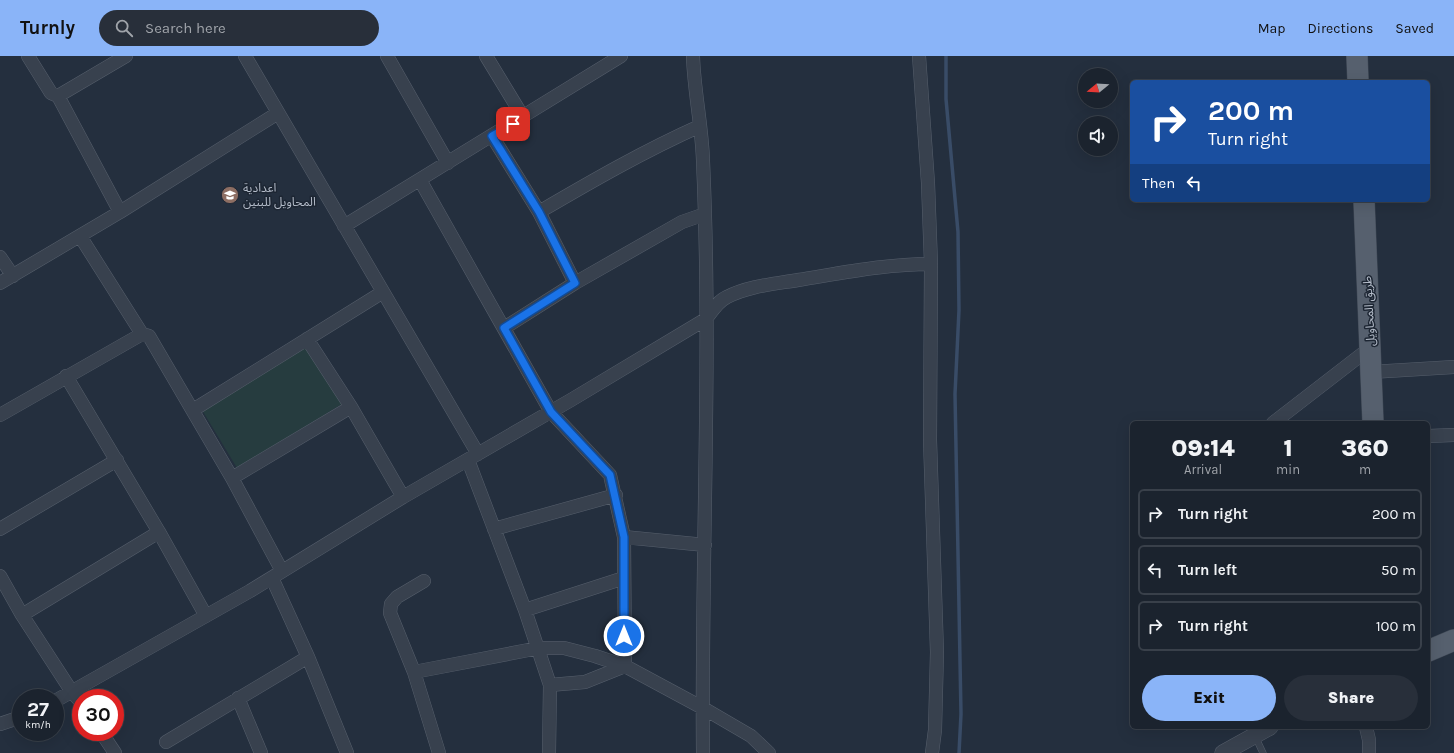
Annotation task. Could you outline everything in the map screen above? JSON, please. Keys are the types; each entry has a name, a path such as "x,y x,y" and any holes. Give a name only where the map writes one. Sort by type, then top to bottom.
{"main road":[{"path":"1357,56 1358,80"},
{"name":"طريق المحاويل","path":"1364,202 1373,421"},
{"path":"1430,650 1454,640"}],"street":[{"path":"28,56 51,93 58,96 120,212"},
{"path":"58,96 126,56"},
{"path":"245,56 383,292 473,457 494,529 539,648 550,685 549,753"},
{"path":"387,56 448,163"},
{"path":"486,56 523,117"},
{"path":"344,226 621,56"},
{"path":"693,56 703,159 705,214 707,382 703,753"},
{"path":"919,56 928,183 931,264 930,440 937,652 935,730 932,753"},
{"path":"0,283 120,212 278,113"},
{"path":"539,212 610,170 670,139 700,126"},
{"path":"492,136 539,212 575,283"},
{"path":"420,180 551,412 610,475 616,495 624,537 624,666"},
{"path":"504,328 575,283 682,222 705,214"},
{"path":"80,236 142,334 149,336 156,347 232,478 277,574 346,753"},
{"path":"0,257 13,276"},
{"path":"77,689 206,616 403,497 551,412 706,319 725,297 758,287 867,268 910,264 931,264"},
{"path":"193,410 383,292"},
{"path":"0,415 142,334"},
{"path":"307,339 350,407 403,497"},
{"path":"1276,421 1370,348"},
{"path":"1371,372 1454,367"},
{"path":"66,376 117,460 206,616"},
{"path":"232,478 350,407"},
{"path":"1430,436 1454,435"},
{"path":"0,529 117,460"},
{"path":"494,529 616,495"},
{"path":"22,615 159,532"},
{"path":"624,537 705,545"},
{"path":"0,576 22,615 72,692 64,696"},
{"path":"525,610 624,578"},
{"path":"424,581 397,597 391,604 390,613 414,672 439,753"},
{"path":"414,672 539,648 564,648 595,656 624,666 703,708 751,736 769,753"},
{"path":"166,742 308,657"},
{"path":"550,685 585,682 624,666"},
{"path":"238,698 262,753"},
{"path":"0,724 12,720"},
{"path":"1223,753 1266,729"},
{"path":"1367,729 1370,740 1369,753"},
{"path":"107,741 115,753"}],"lane":[{"path":"1255,735 1263,753"}],"green space":[{"path":"307,346 342,404 237,468 202,410"}],"waterway":[{"path":"946,56 946,99 958,232 959,310 955,394 961,714 959,753"}],"place":[{"name":"اعدادية المحاويل للبنين","path":"230,195"}],"route":[{"path":"513,124 492,136 539,212 575,283 504,328 551,412 610,475 616,495 624,537 624,636"}]}
